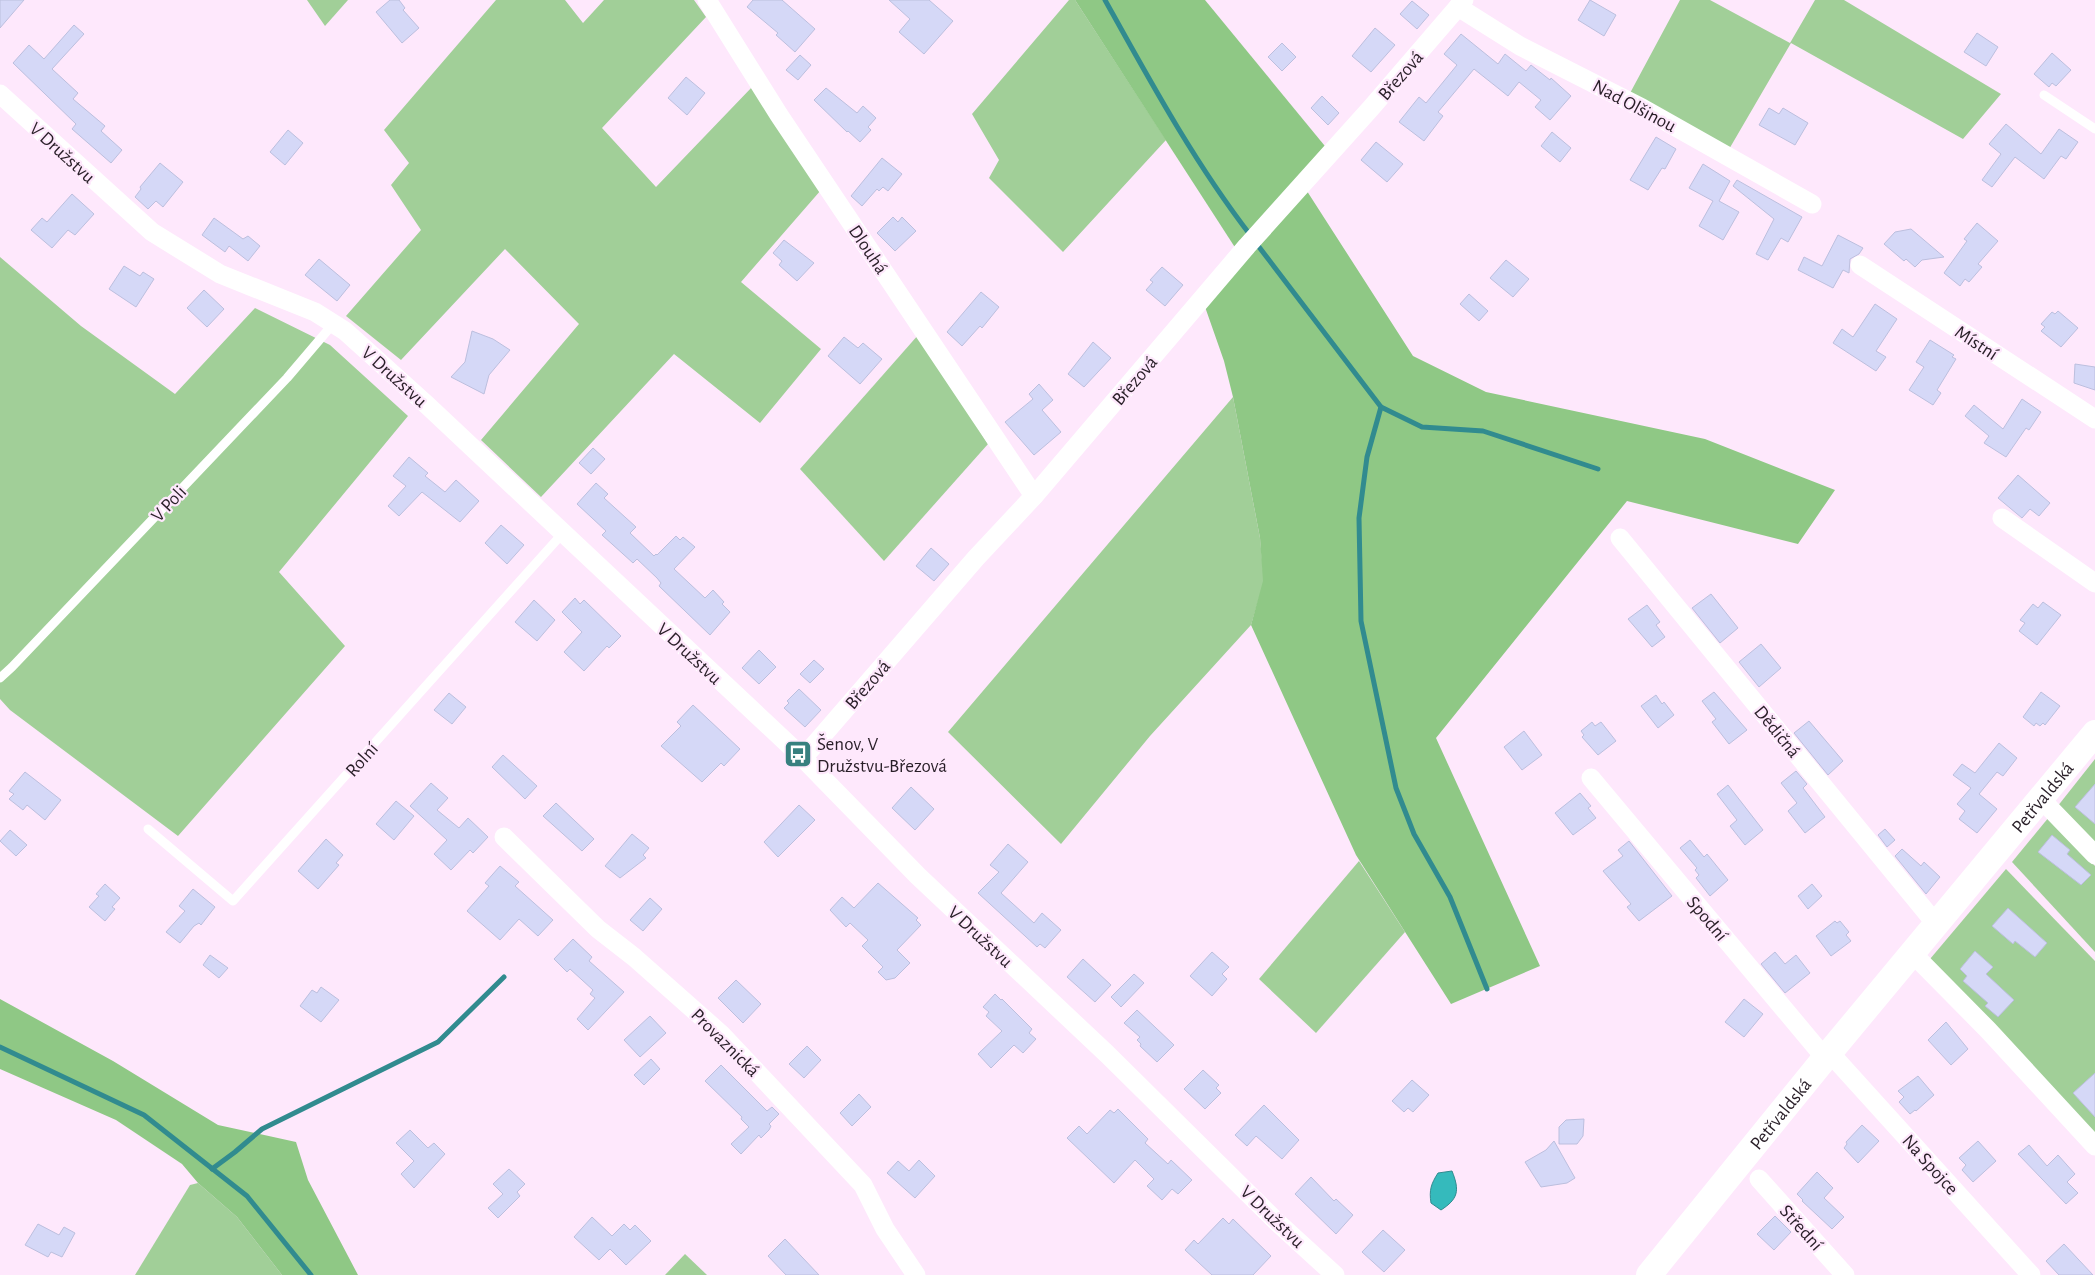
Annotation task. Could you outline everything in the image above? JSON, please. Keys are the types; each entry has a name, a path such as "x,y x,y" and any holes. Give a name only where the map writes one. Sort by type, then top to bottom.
{"main road":[{"name":"Petřvaldská","path":"1649,1275 1827,1055 2095,733"}],"street":[{"name":"Dlouhá","path":"708,0 779,115 1034,496"},
{"name":"Březová","path":"803,758 976,558 1034,496 1247,246 1371,108 1461,3"},
{"name":"Nad Olšinou","path":"1461,3 1520,46 1642,108 1812,204"},
{"name":"V Družstvu","path":"0,94 152,232 220,274 314,312 345,331 803,758 918,876 1107,1054 1277,1222 1335,1275"},
{"name":"Místní","path":"1860,265 2095,419"},
{"path":"2002,518 2095,583"},
{"name":"Dědičná","path":"1620,538 1936,924"},
{"name":"Spodní","path":"1591,778 1827,1055"},
{"path":"2040,798 2095,856"},
{"name":"Provaznická","path":"504,837 598,929 634,957 721,1034 863,1185 885,1229 916,1275"},
{"path":"1912,953 1988,1030 2095,1146"},
{"name":"Na Spojce","path":"1827,1055 2031,1275"},
{"name":"Střední","path":"1758,1179 1845,1275"}],"lane":[{"path":"2044,96 2095,129"},
{"name":"V Poli","path":"0,678 26,653 286,378 333,324"},
{"name":"Rolní","path":"148,829 233,901 563,533"}],"green space":[{"path":"307,0 348,0 325,26"},
{"path":"496,0 565,0 583,23 604,0 694,0 706,17 602,128 656,187 753,86 821,190 741,282 821,349 760,423 674,354 541,497 481,440 579,324 505,249 401,360 346,316 421,230 391,185 409,163 384,130"},
{"path":"1069,0 1075,0 1166,140 1063,252 989,178 999,160 972,114"},
{"path":"1075,0 1205,0 1329,151 1236,249"},
{"path":"1680,0 1710,0 1790,43 1815,0 1844,0 2001,94 1963,139 1791,43 1728,151 1629,95"},
{"path":"1305,188 1413,356 1486,392 1705,439 1835,490 1798,544 1627,501 1436,738 1540,966 1451,1004 1356,855 1251,625 1263,581 1260,538 1233,397 1224,361 1204,304"},
{"path":"0,257 81,326 175,394 255,308 330,345 408,416 279,572 345,646 178,836 10,710 0,699"},
{"path":"919,334 988,444 884,561 800,469"},
{"path":"1233,397 1260,538 1264,581 1251,625 1150,736 1061,844 948,732"},
{"path":"2095,759 2095,848 2057,807"},
{"path":"2049,817 2095,866 2095,952 2012,862"},
{"path":"1359,861 1405,932 1316,1033 1259,979"},
{"path":"2006,869 2095,961 2095,1135 1930,959"},
{"path":"0,999 113,1061 218,1125 296,1142 308,1180 358,1275 282,1275 237,1217 198,1183 182,1164 116,1120 0,1069"},
{"path":"198,1183 237,1217 282,1275 135,1275 190,1185"},
{"path":"685,1254 707,1275 665,1275"}],"water":[{"path":"1452,1171 1457,1189 1456,1194 1451,1202 1441,1210 1431,1203 1431,1187 1438,1173"}],"building":[{"path":"0,0 24,0 0,28"},
{"path":"390,0 399,0 405,8 403,10 419,28 402,43 376,12"},
{"path":"753,0 782,0 815,29 795,52 776,35 778,33 747,7"},
{"path":"889,0 929,0 953,21 924,54 899,32 910,19"},
{"path":"1590,0 1616,15 1604,36 1578,20"},
{"path":"1412,1 1429,15 1417,29 1400,14"},
{"path":"74,25 84,34 52,69 78,93 73,99 105,126 101,131 122,150 111,163 72,129 76,124 13,63 29,45 44,59"},
{"path":"1375,28 1395,45 1371,72 1352,56"},
{"path":"1977,33 1998,47 1986,66 1964,52"},
{"path":"1461,34 1498,64 1505,54 1526,71 1531,65 1550,80 1551,78 1571,96 1550,120 1535,107 1541,100 1519,82 1508,96 1474,69 1438,112 1443,116 1424,141 1399,122 1419,97 1426,103 1457,65 1444,54"},
{"path":"1282,43 1296,57 1282,71 1268,57"},
{"path":"2052,53 2071,70 2056,86 2052,83 2049,87 2034,74"},
{"path":"800,55 811,65 798,80 786,70"},
{"path":"686,77 705,93 687,115 668,98"},
{"path":"826,88 857,113 863,106 876,118 868,127 871,130 860,142 814,100"},
{"path":"1322,96 1339,113 1328,125 1311,108"},
{"path":"1769,108 1779,114 1783,108 1808,123 1795,145 1759,125"},
{"path":"2006,124 2041,154 2059,129 2078,142 2066,159 2061,156 2044,179 2015,157 1992,187 1982,180 2001,154 1989,144"},
{"path":"288,130 303,143 285,165 270,152"},
{"path":"1552,132 1571,148 1560,162 1541,146"},
{"path":"1656,137 1676,149 1665,169 1662,168 1648,190 1630,180"},
{"path":"1376,142 1403,164 1387,182 1361,160"},
{"path":"882,158 902,174 888,191 883,187 879,191 877,189 862,206 851,196"},
{"path":"160,163 183,182 163,207 156,201 148,209 135,197 141,189 140,187"},
{"path":"1703,164 1730,181 1719,201 1739,212 1723,240 1699,226 1713,201 1689,188"},
{"path":"1737,180 1802,217 1788,242 1781,238 1768,260 1756,254 1774,219 1733,186"},
{"path":"72,194 94,214 75,235 68,230 52,248 31,230 42,218 47,222"},
{"path":"893,217 898,222 902,217 916,231 895,251 877,233"},
{"path":"214,218 243,239 248,236 260,246 248,261 229,246 225,252 202,235"},
{"path":"1977,223 1998,241 1978,264 1982,267 1969,282 1965,279 1960,286 1944,273 1967,241 1964,239"},
{"path":"1911,229 1944,257 1922,260 1915,267 1906,259 1904,261 1884,244 1895,232"},
{"path":"1838,235 1863,248 1859,254 1850,259 1849,273 1843,270 1833,288 1798,270 1804,257 1822,266"},
{"path":"784,240 814,263 797,281 779,265 782,261 773,253"},
{"path":"319,259 350,285 337,301 305,275"},
{"path":"1506,260 1529,279 1513,297 1490,278"},
{"path":"124,266 140,276 143,272 154,279 136,307 109,289"},
{"path":"1162,267 1183,285 1165,306 1146,290 1153,282 1150,280"},
{"path":"204,290 224,309 207,327 187,308"},
{"path":"981,292 999,307 982,328 980,326 962,346 947,332"},
{"path":"1469,294 1488,311 1479,321 1460,304"},
{"path":"1875,304 1897,319 1876,351 1886,357 1876,371 1833,343 1842,329 1853,337"},
{"path":"2058,311 2078,328 2061,347 2041,331 2045,327 2041,324 2052,312 2055,314"},
{"path":"472,331 493,339 510,350 489,375 484,394 451,377 465,362"},
{"path":"844,337 858,348 863,343 882,359 860,384 828,356"},
{"path":"1930,340 1954,355 1952,357 1956,359 1937,390 1941,393 1933,405 1909,390 1924,367 1916,362"},
{"path":"1093,342 1111,358 1084,387 1068,374"},
{"path":"2075,364 2095,367 2095,390 2074,383"},
{"path":"1039,384 1053,400 1042,410 1061,432 1034,455 1005,422 1033,399 1029,394"},
{"path":"2022,399 2041,412 2029,430 2026,428 2006,457 1984,443 1989,436 1965,416 1974,405 2003,429"},
{"path":"593,448 605,459 591,474 579,463"},
{"path":"409,457 428,473 425,476 445,492 456,480 479,501 460,522 422,492 399,516 388,506 406,486 393,476"},
{"path":"2018,475 2050,503 2039,516 2030,509 2022,518 1998,498"},
{"path":"596,483 608,494 604,498 636,527 630,533 654,556 676,536 680,540 683,537 695,547 674,569 705,598 713,590 730,612 710,635 659,586 661,583 657,578 637,559 633,563 602,535 606,531 577,504"},
{"path":"501,525 524,545 507,564 485,543"},
{"path":"931,548 949,564 934,581 916,566"},
{"path":"1711,594 1738,628 1720,643 1692,608"},
{"path":"575,598 580,604 584,600 621,636 609,648 607,646 584,671 564,652 582,632 562,612"},
{"path":"534,600 555,620 537,641 515,622"},
{"path":"2043,602 2061,615 2037,645 2019,631 2025,623 2020,620 2033,604 2038,608"},
{"path":"1647,605 1660,622 1656,625 1665,637 1652,647 1628,619"},
{"path":"1761,644 1781,668 1759,687 1739,662"},
{"path":"759,650 776,667 759,684 742,668"},
{"path":"814,660 824,669 810,683 800,674"},
{"path":"799,689 821,710 805,727 784,708 789,703 787,701"},
{"path":"1714,692 1747,730 1729,744 1712,722 1716,719 1702,701"},
{"path":"2041,692 2060,706 2045,725 2043,723 2040,726 2036,723 2034,726 2023,717"},
{"path":"449,693 466,707 452,724 434,710"},
{"path":"1656,695 1662,704 1664,702 1674,715 1658,728 1641,706"},
{"path":"693,705 740,749 724,766 721,763 702,782 661,746 681,726 677,722"},
{"path":"1809,721 1843,761 1828,775 1794,733"},
{"path":"1592,722 1595,726 1601,722 1616,741 1598,755 1582,737 1584,735 1581,731"},
{"path":"1524,731 1542,755 1522,770 1504,747"},
{"path":"1999,743 2017,758 2003,776 1997,772 1979,794 1997,809 1977,833 1959,819 1965,811 1957,804 1971,788 1953,775 1962,764 1975,773"},
{"path":"503,755 537,786 525,799 492,767"},
{"path":"1796,771 1807,784 1803,788 1825,817 1805,833 1788,811 1797,803 1781,783"},
{"path":"25,772 61,800 45,820 27,805 23,810 9,799 14,794 9,791"},
{"path":"431,783 448,798 437,810 459,828 468,818 488,837 473,853 470,850 451,870 434,854 447,840 410,806"},
{"path":"2095,784 2095,824 2075,807"},
{"path":"1728,785 1763,830 1745,845 1730,826 1737,820 1717,794"},
{"path":"911,787 934,809 915,830 892,808"},
{"path":"1580,793 1591,806 1588,808 1596,818 1573,835 1555,813"},
{"path":"396,801 414,816 394,840 376,824"},
{"path":"556,803 594,839 582,851 543,816"},
{"path":"799,805 815,820 778,857 764,842"},
{"path":"1885,829 1895,840 1887,847 1878,835"},
{"path":"10,830 27,845 16,856 0,841"},
{"path":"632,834 649,848 643,855 646,858 620,878 605,866"},
{"path":"2052,835 2070,850 2067,854 2091,875 2081,885 2038,852"},
{"path":"326,839 343,855 336,863 339,865 318,889 298,871"},
{"path":"1690,840 1704,857 1707,854 1728,880 1710,896 1696,878 1699,875 1695,870 1697,868 1680,848"},
{"path":"1629,841 1672,896 1639,921 1627,907 1631,904 1603,871 1623,856 1618,850"},
{"path":"1008,844 1028,862 1001,893 1034,923 1042,913 1061,930 1045,948 1040,944 1037,947 978,893 999,872 990,865"},
{"path":"1902,849 1921,866 1924,862 1940,877 1926,894 1895,856"},
{"path":"500,866 519,882 515,886 553,920 538,936 519,919 500,940 467,911 489,886 485,883"},
{"path":"878,883 918,918 916,920 921,925 897,950 910,963 895,978 886,980 878,972 883,967 862,946 868,940 850,923 846,927 830,910 842,897 854,908"},
{"path":"105,884 120,898 112,907 115,909 105,921 89,907 99,896 96,894"},
{"path":"1812,884 1822,896 1808,909 1798,896"},
{"path":"193,889 215,907 201,925 199,923 194,926 180,943 166,932 185,911 179,906"},
{"path":"650,898 662,909 643,931 630,920"},
{"path":"2008,908 2047,943 2035,957 2015,941 2013,944 1992,926"},
{"path":"1835,921 1837,923 1840,921 1849,932 1846,935 1851,941 1831,956 1816,936"},
{"path":"573,939 592,957 589,961 624,992 588,1030 577,1019 595,998 590,994 593,990 570,969 567,972 554,959"},
{"path":"1975,951 1993,967 1986,974 2014,1000 1998,1017 1985,1006 1988,1003 1963,981 1967,976 1960,969"},
{"path":"1212,952 1229,967 1222,974 1227,979 1212,996 1190,976"},
{"path":"1775,952 1785,964 1796,955 1810,973 1785,993 1761,964"},
{"path":"210,955 228,968 219,978 203,965"},
{"path":"1083,959 1111,985 1095,1002 1067,977"},
{"path":"1134,974 1144,983 1121,1007 1111,997"},
{"path":"736,980 761,1004 743,1023 718,998"},
{"path":"321,987 339,1000 321,1022 300,1006 312,990 317,993"},
{"path":"995,994 1032,1029 1029,1033 1036,1039 1023,1053 1014,1045 991,1068 978,1054 1002,1031 986,1016 989,1012 983,1007"},
{"path":"1744,999 1763,1014 1744,1037 1725,1022"},
{"path":"1137,1010 1174,1045 1157,1062 1140,1046 1141,1044 1137,1040 1140,1037 1124,1023"},
{"path":"650,1016 666,1033 640,1057 624,1040"},
{"path":"1946,1022 1968,1049 1951,1065 1928,1040"},
{"path":"807,1046 821,1060 804,1078 789,1064"},
{"path":"651,1059 660,1069 644,1085 634,1075"},
{"path":"721,1065 767,1111 772,1107 779,1114 769,1124 771,1126 769,1130 761,1138 759,1135 741,1154 731,1144 749,1127 741,1119 742,1117 705,1081"},
{"path":"1203,1070 1219,1085 1216,1088 1221,1093 1205,1109 1184,1089"},
{"path":"2095,1073 2095,1117 2073,1093"},
{"path":"1918,1076 1934,1095 1910,1114 1899,1102 1904,1097 1898,1091"},
{"path":"1412,1080 1429,1095 1413,1112 1408,1108 1404,1112 1392,1101"},
{"path":"859,1094 871,1107 852,1126 840,1113"},
{"path":"1264,1105 1299,1140 1282,1159 1256,1136 1247,1146 1235,1135"},
{"path":"1118,1109 1148,1139 1145,1143 1168,1164 1171,1160 1192,1180 1178,1194 1172,1189 1162,1200 1147,1186 1154,1179 1135,1160 1114,1183 1067,1138 1079,1126 1087,1134 1110,1110 1114,1113"},
{"path":"1584,1119 1583,1136 1577,1144 1559,1144 1559,1127 1566,1120"},
{"path":"1862,1125 1879,1141 1858,1163 1844,1148 1847,1144 1846,1142"},
{"path":"410,1130 428,1148 434,1143 445,1154 414,1188 401,1174 414,1161 396,1143"},
{"path":"1554,1141 1575,1178 1567,1183 1541,1187 1525,1162 1546,1150"},
{"path":"1978,1141 1996,1161 1973,1182 1962,1170 1966,1165 1959,1158"},
{"path":"2029,1145 2047,1166 2058,1155 2075,1174 2067,1182 2078,1193 2066,1204 2018,1154"},
{"path":"919,1160 935,1176 915,1198 887,1173 898,1161 909,1171"},
{"path":"509,1169 525,1184 517,1192 520,1196 498,1218 488,1208 503,1194 493,1184"},
{"path":"1817,1172 1833,1188 1824,1198 1844,1217 1832,1229 1797,1194"},
{"path":"1311,1177 1334,1201 1336,1199 1353,1215 1336,1234 1295,1194"},
{"path":"1775,1216 1791,1232 1774,1250 1757,1234"},
{"path":"592,1217 612,1236 624,1224 630,1230 635,1225 651,1241 626,1265 610,1249 599,1260 574,1237"},
{"path":"1223,1218 1229,1224 1233,1219 1271,1256 1253,1275 1212,1275 1185,1250 1194,1240 1198,1244"},
{"path":"38,1224 59,1235 64,1227 75,1233 62,1257 51,1252 48,1257 25,1245"},
{"path":"1383,1230 1405,1250 1384,1272 1362,1252"},
{"path":"785,1239 819,1275 786,1275 768,1256"},
{"path":"2064,1244 2093,1275 2059,1275 2046,1261"}],"waterway":[{"path":"1105,0 1156,91 1192,150 1210,179 1251,236"},
{"path":"1256,243 1381,407 1367,457 1359,518 1361,621 1396,788 1414,834 1450,897 1487,989"},
{"path":"1381,407 1422,427 1483,431 1598,469"},
{"path":"212,1169 262,1129 438,1042 504,977"},
{"path":"0,1047 144,1115 247,1196 311,1275"}],"place":[{"name":"Šenov, V Družstvu-Březová","path":"798,754"}]}
